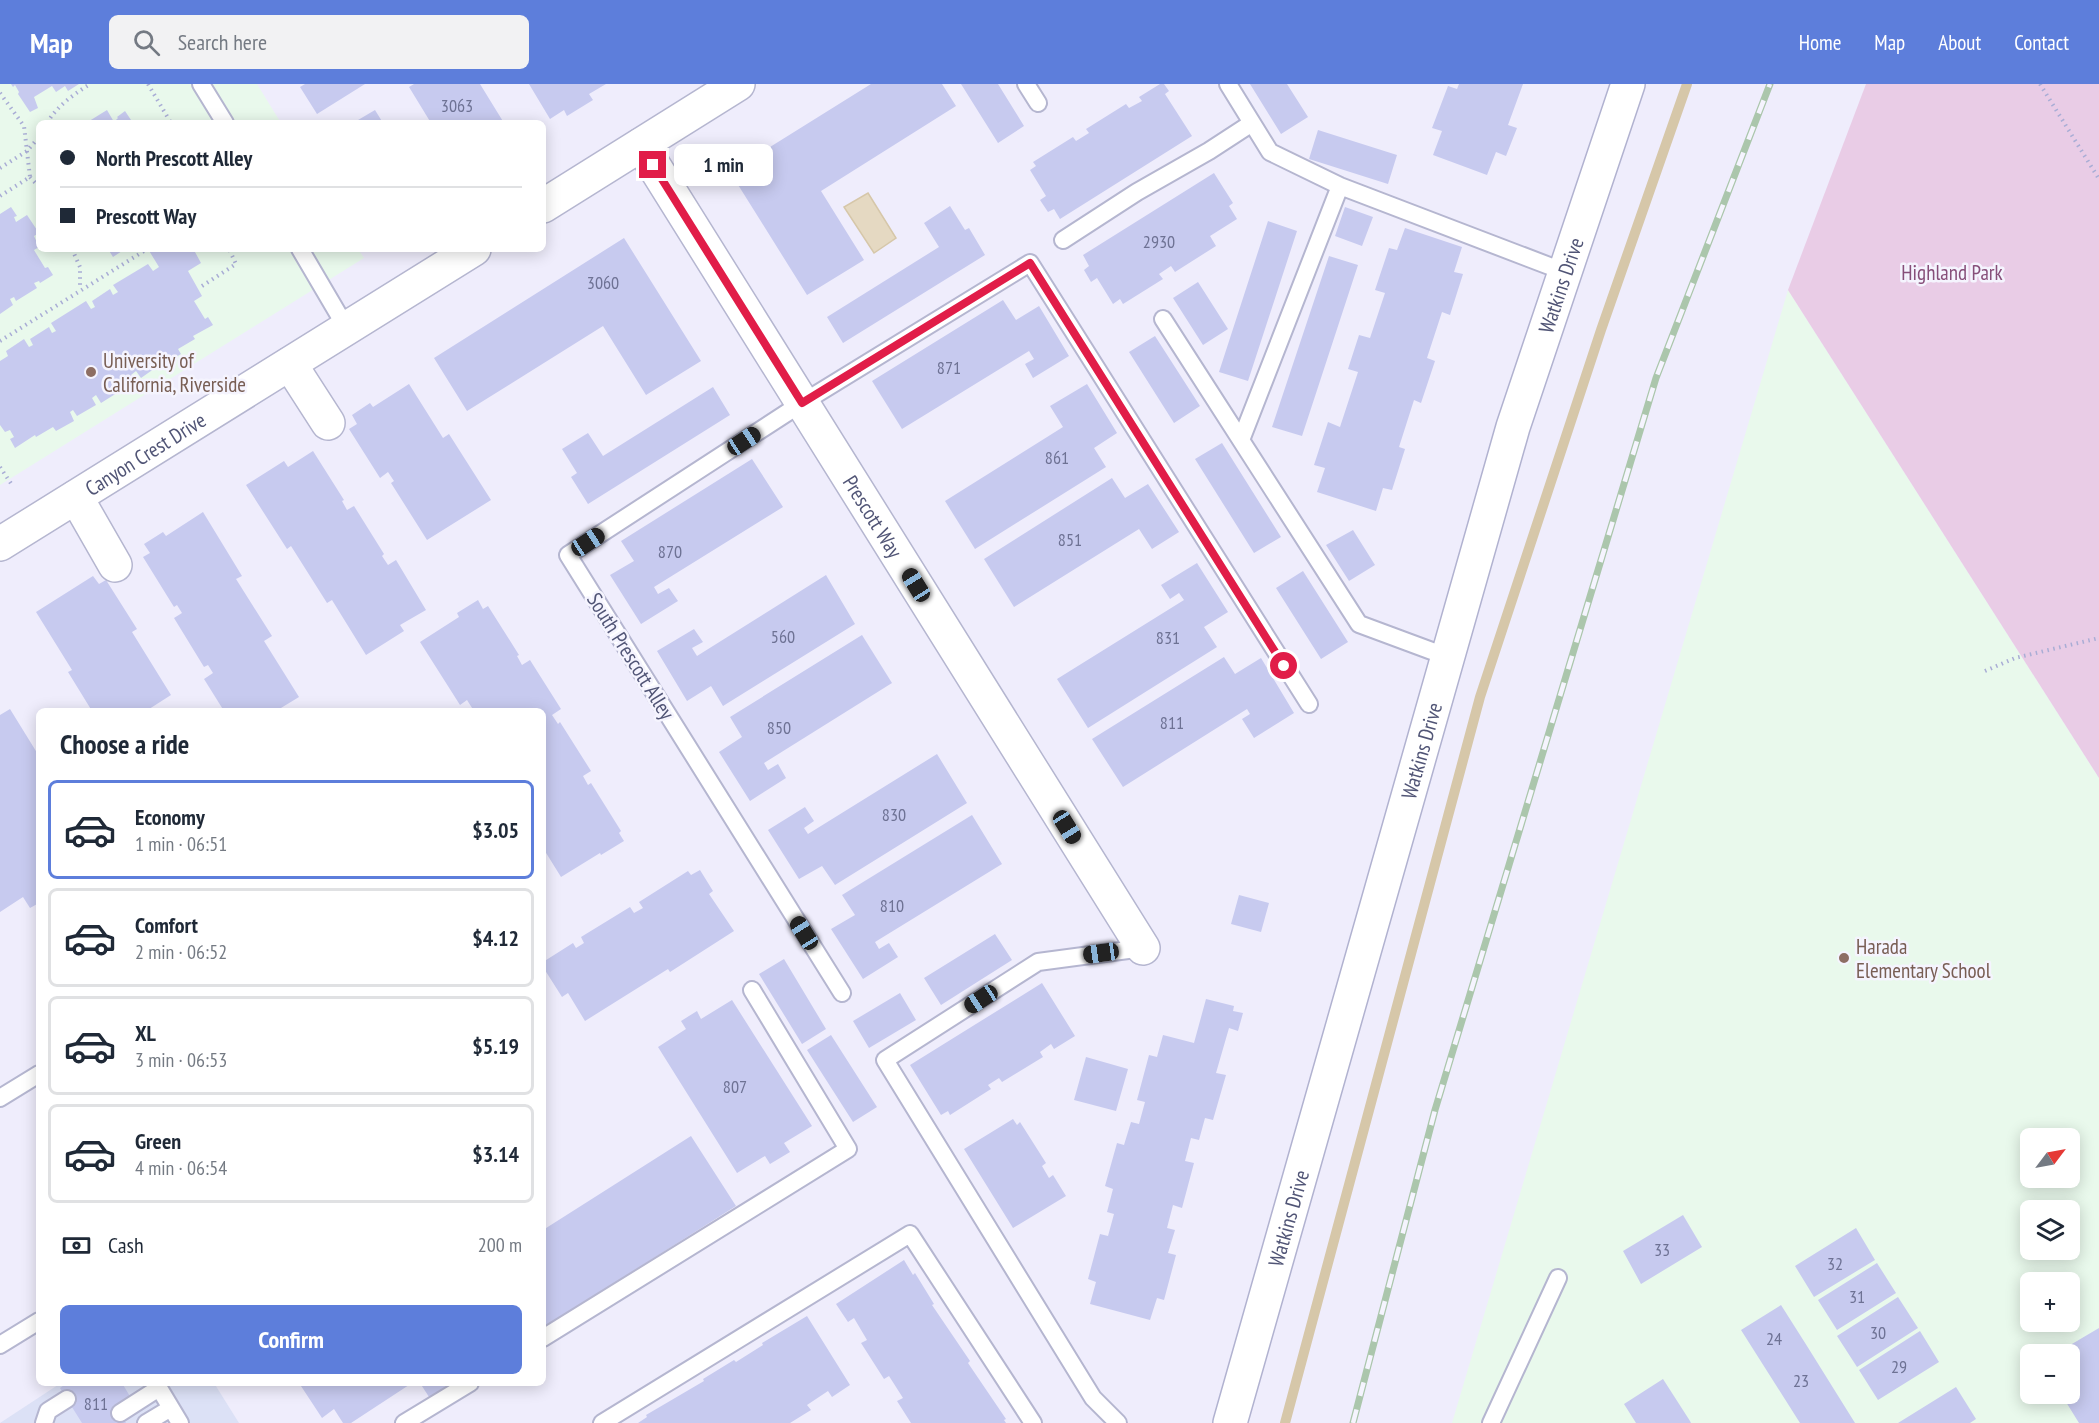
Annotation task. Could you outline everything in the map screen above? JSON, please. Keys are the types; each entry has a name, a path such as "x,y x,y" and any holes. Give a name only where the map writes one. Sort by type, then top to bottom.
{"street":[{"path":"546,204 738,84"},
{"name":"Watkins Drive","path":"1230,1423 1513,427 1628,84"},
{"name":"Prescott Way","path":"641,145 1143,948"},
{"name":"Canyon Crest Drive","path":"0,544 469,252"},
{"path":"290,364 328,423"},
{"path":"76,497 115,565"}],"lane":[{"path":"201,84 223,120"},
{"path":"1026,84 1038,102"},
{"path":"1228,84 1270,152 1340,186 1565,273"},
{"path":"1063,240 1137,192 1209,151 1252,123"},
{"path":"1241,440 1340,186"},
{"path":"302,252 347,329"},
{"path":"802,403 1030,263 1309,704"},
{"path":"1163,319 1359,624 1448,657"},
{"name":"South Prescott Alley","path":"802,403 568,555 842,993"},
{"path":"1118,1423 1093,1398 885,1060 1038,962 1143,948"},
{"path":"546,1336 848,1149 752,990"},
{"path":"0,1098 36,1076"},
{"path":"608,1422 910,1234 1033,1423"},
{"path":"1491,1423 1558,1278"},
{"path":"0,1346 36,1323"},
{"path":"120,1413 158,1386 180,1423"},
{"path":"404,1423 465,1386"},
{"path":"44,1423 48,1411 67,1399"},
{"path":"146,1423 171,1408"}],"path":[{"path":"49,120 70,97 90,84"},
{"path":"148,84 169,120"},
{"path":"2040,84 2099,179"},
{"path":"0,93 24,126 30,177 36,184"},
{"path":"0,168 27,151 36,140"},
{"path":"0,196 30,177"},
{"path":"73,252 80,267 80,290"},
{"path":"0,341 142,252"},
{"path":"202,286 236,264 230,252"},
{"path":"0,467 12,485"},
{"path":"1985,671 2015,658 2099,638"}],"shaded area":[{"name":"University of California, Riverside","path":"0,84 257,84 279,120 36,120 36,252 360,252 364,258 0,485"},
{"path":"868,193 896,238 874,253 844,207"},
{"name":"Harada Elementary School","path":"1788,290 2099,778 2099,1423 1452,1423"},
{"path":"56,1386 216,1386 239,1423 0,1423"}],"green space":[{"name":"Highland Park","path":"1866,84 2099,84 2099,778 1788,290"}],"building":[{"path":"11,84 79,84 68,91 65,86 56,92 52,86 34,97 38,108 30,112 15,85 13,87"},
{"path":"305,84 365,84 317,114 300,87"},
{"path":"414,84 480,84 502,120 429,120 409,87"},
{"path":"529,84 606,84 589,94 593,100 567,116 564,110 550,119"},
{"path":"871,84 942,84 956,106 821,191 864,260 807,295 730,172"},
{"path":"961,84 998,84 1024,126 998,143"},
{"path":"1160,84 1164,84 1169,91 1165,94 1192,136 1060,219 1054,209 1048,212 1040,200 1046,196 1030,170 1036,166 1033,162 1073,137 1076,141 1089,133 1086,129 1126,104 1129,108 1142,101 1139,97"},
{"path":"1250,84 1287,84 1308,117 1281,134"},
{"path":"1459,84 1523,84 1508,125 1517,128 1506,156 1496,152 1487,175 1433,155 1442,131 1432,128 1448,86 1457,89"},
{"path":"107,110 113,120 91,120"},
{"path":"375,110 381,120 358,120"},
{"path":"125,111 131,120 116,120 117,117"},
{"path":"1318,130 1397,155 1388,184 1309,159"},
{"path":"1214,173 1233,203 1229,206 1237,219 1210,236 1216,246 1175,272 1171,266 1159,274 1163,279 1123,304 1120,299 1113,304 1097,278 1091,282 1084,270 1089,266 1083,255"},
{"path":"950,206 965,230 969,228 985,255 843,343 827,317 939,247 924,223"},
{"path":"11,207 17,216 14,217 16,222 27,215 36,228 34,236 36,249 34,250 45,268 48,267 53,275 40,283 39,281 34,283 37,288 16,301 14,297 10,299 13,305 0,314 0,214"},
{"path":"1345,207 1373,217 1362,246 1335,236"},
{"path":"1268,221 1297,231 1248,381 1219,372"},
{"path":"1405,228 1462,247 1454,272 1463,274 1450,315 1442,312 1427,358 1435,361 1421,403 1414,400 1399,447 1405,449 1392,490 1383,488 1376,511 1317,492 1325,468 1314,465 1328,422 1340,427 1358,372 1348,369 1359,335 1370,338 1385,293 1375,290 1389,248 1397,250"},
{"path":"624,238 701,361 646,395 603,326 467,411 434,358"},
{"path":"110,252 120,252 113,257"},
{"path":"150,252 195,252 201,263 188,271 202,296 194,301 205,319 208,317 213,325 193,336 195,339 178,349 181,354 163,365 158,357 154,360 158,366 141,378 136,371 131,375 136,381 101,403 96,395 92,398 96,405 77,416 73,410 70,412 74,421 56,431 53,427 36,437 35,435 15,448 10,439 14,437 10,430 5,432 0,425 0,361 8,356 6,351 24,339 29,347 33,345 30,339 49,327 52,333 56,331 51,323 86,301 91,309 95,307 92,301 110,289 113,295 118,292 113,285 148,264 153,271 159,267"},
{"path":"1329,256 1358,265 1302,436 1272,427"},
{"path":"1198,282 1228,329 1203,345 1173,298"},
{"path":"1003,300 1016,320 1039,306 1069,356 1033,378 1025,364 1034,359 1029,351 902,429 872,381"},
{"path":"1155,336 1200,406 1174,423 1129,352"},
{"path":"409,384 443,438 449,434 491,500 427,540 391,483 394,481 388,472 380,478 349,429 357,424 352,415 370,403 373,407"},
{"path":"1087,384 1117,433 1094,448 1106,467 975,549 945,501 1063,427 1050,406"},
{"path":"713,387 730,415 588,504 571,477 577,473 562,449 588,433 603,456"},
{"path":"1222,443 1281,537 1254,553 1195,459"},
{"path":"313,451 344,500 342,501 347,510 354,506 384,554 382,556 388,565 396,560 426,610 400,625 404,631 366,655 332,600 327,603 291,546 287,549 246,485 284,461 288,467"},
{"path":"752,459 783,507 654,587 658,594 669,588 678,601 641,624 610,575 634,561 621,541"},
{"path":"1112,478 1125,498 1148,484 1179,532 1152,549 1139,529 1014,607 984,559"},
{"path":"203,512 242,576 236,579 272,636 264,641 299,697 281,708 222,708 204,679 213,673 208,665 204,667 174,618 182,613 177,605 174,607 143,557 150,553 144,544 163,532 166,536"},
{"path":"1353,530 1375,565 1349,581 1326,545"},
{"path":"1197,563 1228,612 1204,627 1217,647 1088,728 1057,679 1184,600 1179,593 1170,599 1161,585"},
{"path":"1303,571 1348,642 1321,659 1276,588"},
{"path":"826,575 855,624 723,706 711,686 687,701 657,651 694,629 703,642 692,648 697,656"},
{"path":"93,576 99,584 106,580 137,629 132,632 171,695 151,708 90,708 68,672 72,670 36,612"},
{"path":"478,600 483,609 488,606 519,655 517,656 522,665 530,660 561,709 552,715 558,724 560,722 591,771 583,776 588,785 591,783 621,831 619,833 624,841 561,877 546,853 546,708 472,708 467,700 460,705 420,642 459,617 457,613"},
{"path":"862,635 892,683 764,763 768,770 778,764 786,778 750,801 719,752 742,737 730,717"},
{"path":"1224,657 1235,674 1261,658 1294,713 1254,738 1242,719 1250,714 1247,709 1123,787 1092,739"},
{"path":"10,709 36,751 36,905 30,908 23,897 0,912 0,715"},
{"path":"937,754 967,803 835,885 822,866 799,879 768,830 805,807 814,821 804,828 808,834"},
{"path":"972,815 1002,864 875,942 879,949 889,943 898,957 863,979 831,929 855,915 842,895"},
{"path":"700,870 713,891 709,894 734,931 670,972 668,969 585,1021 568,993 562,997 546,972 546,960 573,943 576,948 584,943 581,937 630,907 634,913 643,908 639,902 688,871 691,875"},
{"path":"1239,895 1269,903 1261,932 1231,924"},
{"path":"995,934 1012,960 941,1005 924,978"},
{"path":"784,959 826,1029 802,1044 759,974"},
{"path":"1042,983 1075,1036 1054,1049 1051,1044 1040,1052 1043,1057 1002,1082 999,1078 988,1085 991,1089 950,1115 948,1111 941,1115 910,1065"},
{"path":"900,993 916,1020 869,1048 853,1021"},
{"path":"1206,999 1234,1006 1233,1011 1243,1013 1238,1031 1229,1028 1216,1073 1226,1075 1213,1120 1205,1118 1199,1140 1191,1138 1185,1161 1194,1163 1182,1208 1173,1205 1167,1228 1175,1230 1168,1253 1176,1255 1164,1300 1157,1298 1150,1320 1090,1304 1096,1282 1088,1279 1100,1234 1108,1236 1114,1214 1107,1212 1113,1189 1105,1186 1117,1143 1124,1145 1131,1122 1139,1124 1145,1102 1137,1100 1149,1055 1157,1057 1163,1035 1194,1043"},
{"path":"732,1000 812,1126 784,1143 790,1152 770,1164 765,1156 737,1173 658,1047 686,1029 681,1021 697,1011 701,1019"},
{"path":"831,1035 877,1107 853,1122 807,1050"},
{"path":"1086,1057 1128,1069 1116,1111 1074,1100"},
{"path":"1013,1119 1017,1125 1020,1122 1046,1163 1042,1166 1049,1178 1053,1175 1066,1196 1013,1228 964,1149"},
{"path":"691,1136 736,1206 546,1326 546,1228"},
{"path":"1683,1215 1702,1247 1641,1284 1623,1251"},
{"path":"1856,1228 1875,1260 1814,1297 1795,1266"},
{"path":"904,1260 913,1275 915,1273 934,1304 932,1305 970,1361 968,1363 1006,1419 1004,1420 1006,1423 911,1423 897,1401 903,1398 889,1376 884,1379 861,1343 867,1340 854,1318 848,1322 836,1304"},
{"path":"1877,1263 1896,1293 1837,1330 1818,1300"},
{"path":"1898,1297 1918,1328 1857,1367 1837,1336"},
{"path":"1781,1305 1855,1423 1800,1423 1741,1330"},
{"path":"807,1316 850,1385 832,1397 828,1391 807,1405 811,1410 790,1423 638,1423 647,1417 646,1415 704,1381 703,1379 734,1360 736,1362 763,1345 762,1343"},
{"path":"2099,1328 2099,1423 2079,1423 2067,1404 2080,1404 2080,1344 2072,1344"},
{"path":"1920,1331 1939,1362 1878,1400 1859,1370"},
{"path":"1663,1379 1691,1423 1636,1423 1624,1404"},
{"path":"63,1386 124,1386 131,1398 116,1407 126,1423 82,1423 60,1388"},
{"path":"301,1386 407,1386 351,1423 343,1423 334,1409 322,1418"},
{"path":"422,1386 452,1386 431,1400"},
{"path":"1956,1387 1976,1419 1970,1423 1898,1423"}],"waterway":[{"path":"1285,1423 1480,697 1601,330 1687,84"}],"railway":[{"path":"1353,1423 1435,1110 1656,378 1770,84"}],"place":[{"name":"University of California, Riverside","path":"91,372"},
{"name":"Harada Elementary School","path":"1844,958"}],"route":[{"path":"653,165 802,403 1030,263 1284,666"}]}
